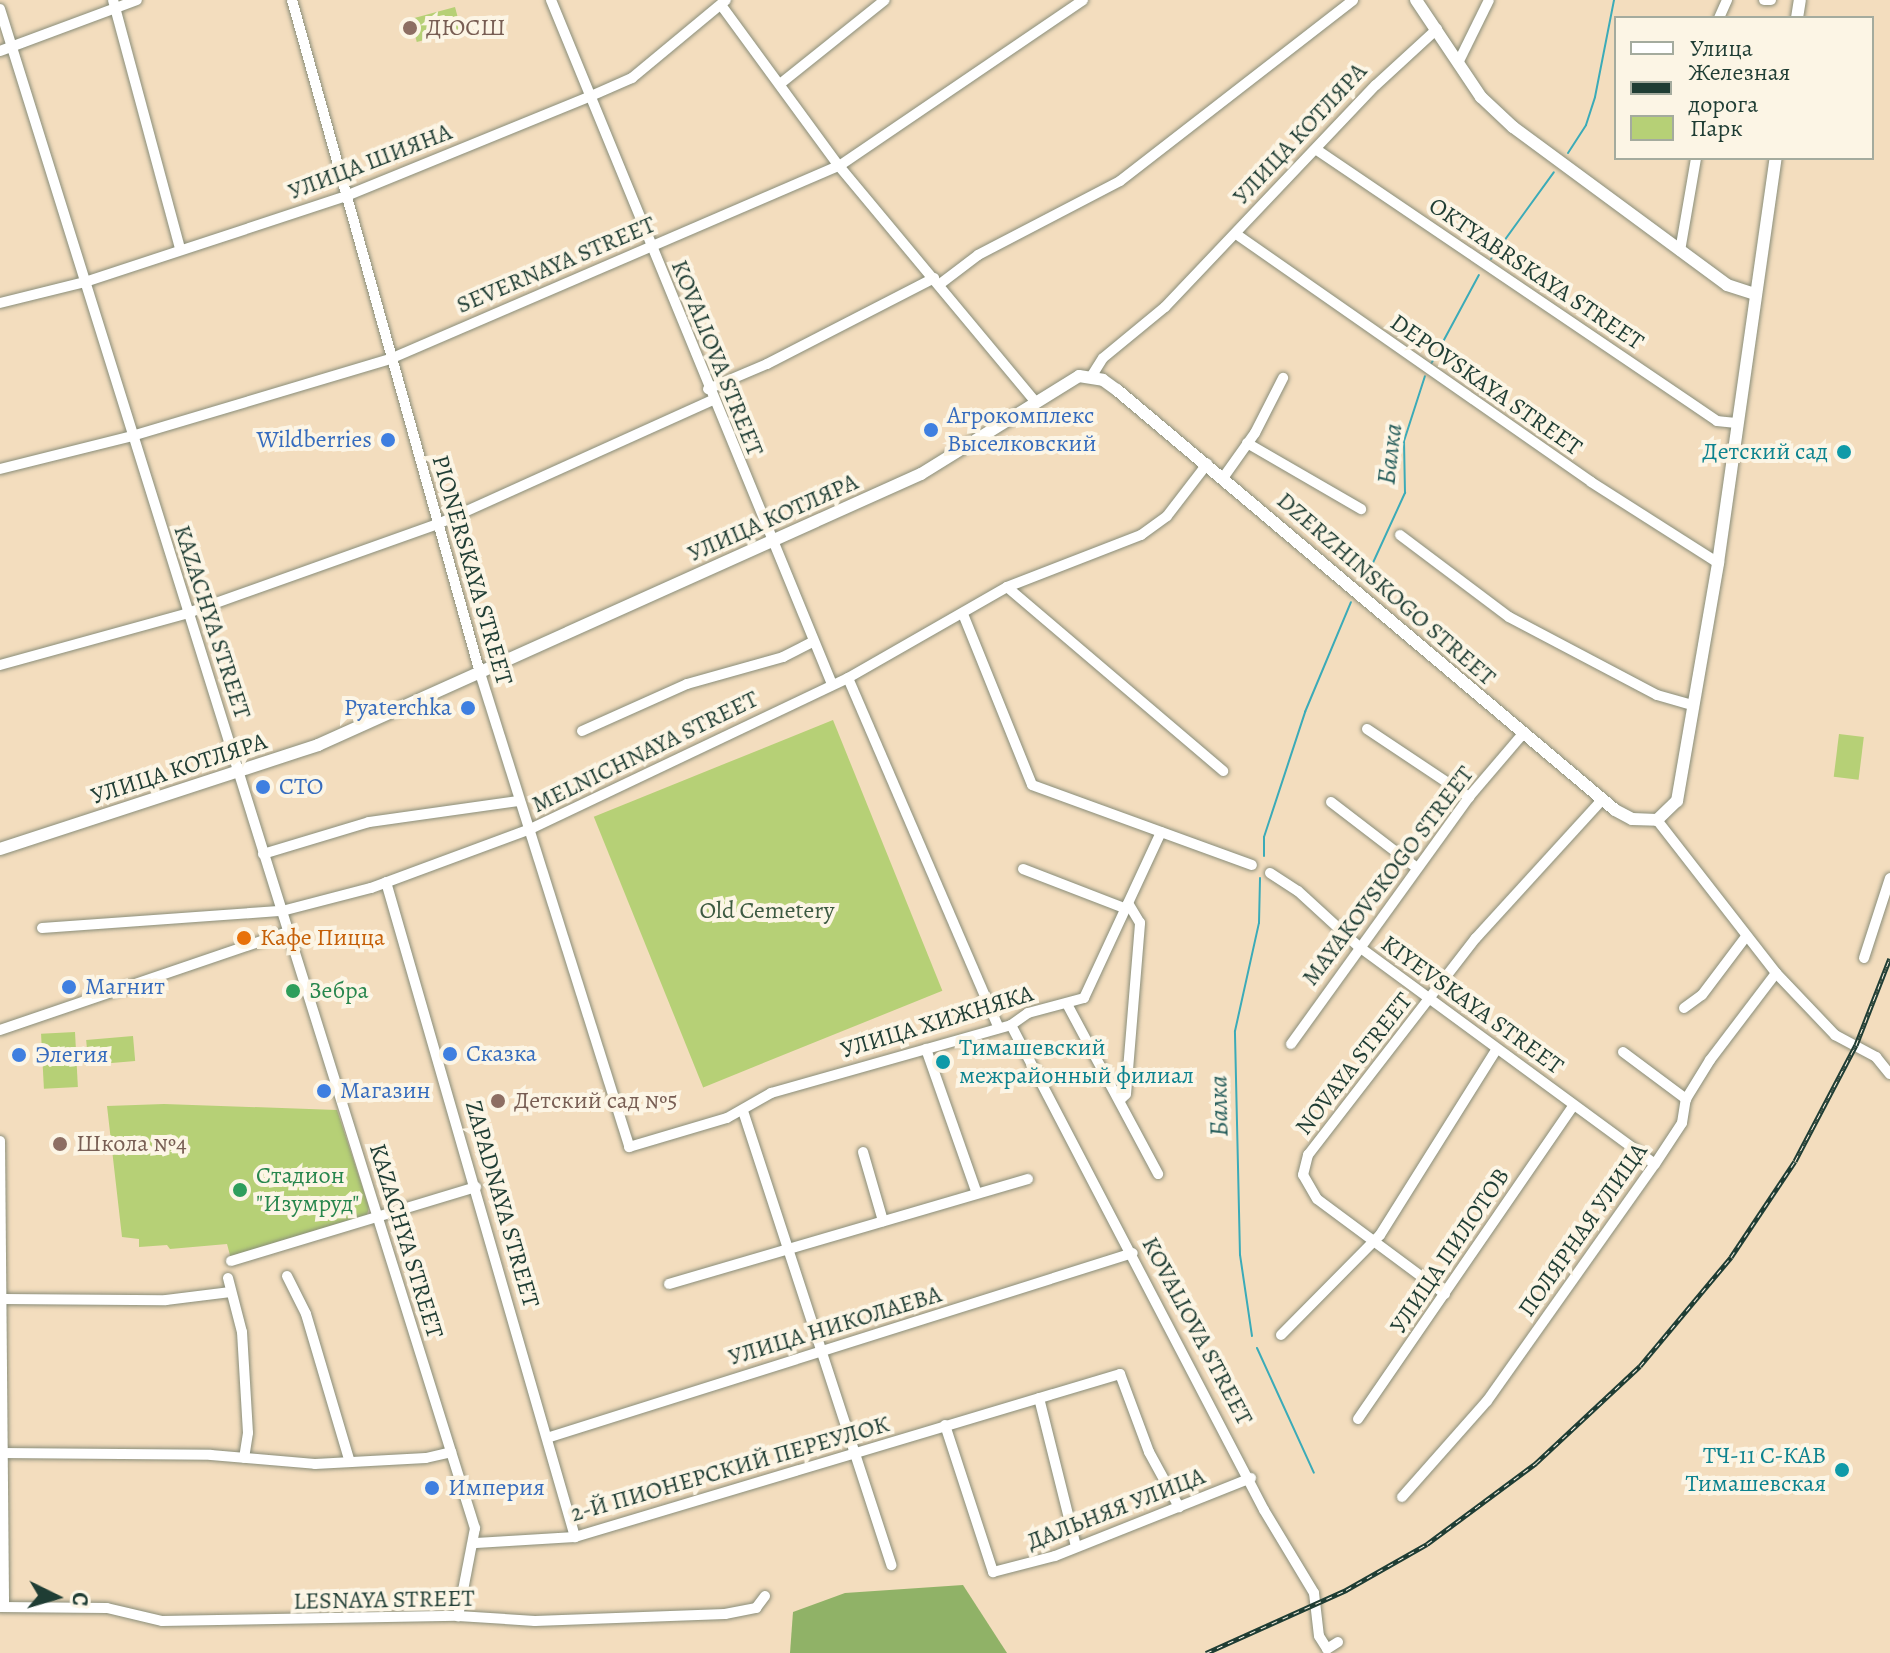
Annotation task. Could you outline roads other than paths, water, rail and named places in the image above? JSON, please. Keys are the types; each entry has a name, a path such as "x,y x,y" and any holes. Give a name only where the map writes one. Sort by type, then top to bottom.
{"main road":[{"path":"1416,0 1481,97 1513,127 1737,292 1754,294"},
{"path":"1657,820 1677,801 1718,563 1754,294 1776,160"},
{"name":"УЛИЦА КОТЛЯРА","path":"0,849 241,774 480,673 772,544 921,474 1065,381 1091,377"},
{"name":"DZERZHINSKOGO STREET","path":"1091,377 1117,390 1207,464 1602,800 1632,819 1657,820"}],"street":[{"path":"0,51 114,4 137,0"},
{"name":"PIONERSKAYA STREET","path":"292,0 480,673 629,1147"},
{"name":"KOVALIOVA STREET","path":"551,0 710,394 832,684"},
{"path":"780,84 885,0"},
{"name":"SEVERNAYA STREET","path":"0,469 132,436 390,359 839,166 1083,0"},
{"path":"0,665 185,614 438,524 710,394 937,281 978,255 1120,181 1353,0"},
{"path":"1458,63 1489,0"},
{"path":"1764,0 1771,0"},
{"path":"723,2 839,166 1035,401"},
{"name":"УЛИЦА ШИЯНА","path":"0,303 85,282 180,248 346,196 591,96 632,78 723,2"},
{"path":"114,4 180,248"},
{"name":"KAZACHYA STREET","path":"0,9 185,614 241,774 263,854 451,1452 476,1543 458,1616"},
{"name":"УЛИЦА КОТЛЯРА","path":"1091,377 1103,358 1165,307 1376,85 1437,29"},
{"name":"OKTYABRSKAYA STREET","path":"1317,150 1717,421 1736,423"},
{"path":"1680,251 1696,160"},
{"name":"DEPOVSKAYA STREET","path":"1236,234 1591,482 1718,563"},
{"path":"1223,478 1247,443 1283,378"},
{"path":"1247,443 1361,509"},
{"name":"MELNICHNAYA STREET","path":"42,928 282,911 386,882 528,830 848,678 1007,587 1141,535 1167,516 1207,464"},
{"path":"1400,535 1509,617 1657,695 1692,705"},
{"path":"1007,587 1223,771"},
{"path":"963,614 1032,785 1252,865"},
{"path":"582,731 687,684 783,657 813,642"},
{"path":"848,678 999,1028"},
{"path":"1367,729 1469,797"},
{"name":"MAYAKOVSKOGO STREET","path":"1291,1044 1358,946 1469,797 1522,735"},
{"name":"NOVAYA STREET","path":"1372,1238 1317,1199 1303,1175 1308,1155 1476,938 1602,800"},
{"path":"263,854 369,822 519,801"},
{"path":"1331,802 1417,868"},
{"path":"1657,820 1745,938 1776,973 1835,1035 1876,1057 1890,1074"},
{"name":"УЛИЦА ХИЖНЯКА","path":"629,1147 743,1111 771,1093 1011,1025 1028,1013 1084,998 1161,832"},
{"path":"1023,869 1126,905 1140,923 1126,1094 1120,1100"},
{"name":"KIYEVSKAYA STREET","path":"1270,873 1298,891 1358,946 1655,1164"},
{"path":"1864,958 1890,878"},
{"name":"ZAPADNAYA STREET","path":"386,882 550,1437 575,1537"},
{"path":"0,1030 288,932"},
{"path":"1684,1008 1702,995 1745,938"},
{"name":"ПОЛЯРНАЯ УЛИЦА","path":"1402,1497 1487,1401 1655,1164 1682,1123 1686,1099 1776,973"},
{"path":"1067,1004 1158,1174"},
{"name":"KOVALIOVA STREET","path":"1011,1025 1251,1478 1264,1510 1314,1593 1319,1636 1327,1649 1338,1642"},
{"path":"926,1049 976,1191"},
{"path":"1281,1335 1372,1238 1380,1235 1496,1050"},
{"path":"1623,1052 1686,1099"},
{"name":"УЛИЦА ПИЛОТОВ","path":"1358,1419 1574,1105"},
{"path":"743,1111 784,1248 891,1565"},
{"path":"0,1141 2,1607"},
{"path":"863,1152 883,1221"},
{"path":"669,1284 976,1191 1028,1179"},
{"path":"231,1261 476,1187"},
{"path":"1372,1238 1445,1294"},
{"name":"УЛИЦА НИКОЛАЕВА","path":"550,1437 1133,1253"},
{"path":"287,1276 306,1314 349,1459"},
{"path":"228,1278 242,1332 244,1458"},
{"path":"3,1299 166,1300 231,1292"},
{"name":"2-Й ПИОНЕРСКИЙ ПЕРЕУЛОК","path":"476,1543 575,1537 1120,1374 1149,1452 1179,1507"},
{"path":"1039,1398 1076,1546"},
{"name":"ДАЛЬНЯЯ УЛИЦА","path":"945,1425 993,1572 1017,1569 1251,1478"},
{"path":"2,1453 244,1458 315,1464 349,1459 412,1459 451,1452"},
{"name":"LESNAYA STREET","path":"2,1607 107,1608 162,1621 458,1616 535,1621 725,1614 756,1608 765,1596"}],"waterway":[{"name":"Балка","path":"1568,153 1586,125 1595,97 1614,0"},
{"name":"Балка","path":"1491,259 1554,172"},
{"name":"Балка","path":"1431,364 1479,275"},
{"name":"Балка","path":"1366,578 1405,493 1404,441 1425,376"},
{"name":"Балка","path":"1264,856 1264,837 1305,712 1351,602"},
{"name":"Балка","path":"1252,1336 1240,1255 1235,1031 1259,923 1260,878"},
{"name":"Балка","path":"1257,1348 1314,1473"}],"railway":[{"path":"1206,1653 1346,1590 1427,1544 1536,1463 1640,1366 1731,1257 1795,1161 1856,1045 1890,958"}],"place":[{"name":"ДЮСШ","path":"410,28"},
{"name":"Агрокомплекс Выселковский","path":"931,430"},
{"name":"Wildberries","path":"388,440"},
{"name":"Детский сад","path":"1844,452"},
{"name":"Pyaterchka","path":"468,708"},
{"name":"СТО","path":"263,787"},
{"name":"Кафе Пицца","path":"244,938"},
{"name":"Магнит","path":"69,987"},
{"name":"Зебра","path":"293,991"},
{"name":"Сказка","path":"450,1054"},
{"name":"Элегия","path":"19,1055"},
{"name":"Тимашевский межрайонный филиал","path":"943,1062"},
{"name":"Магазин","path":"324,1091"},
{"name":"Детский сад №5","path":"498,1101"},
{"name":"Школа №4","path":"60,1144"},
{"name":"Стадион \"Изумруд\"","path":"240,1190"},
{"name":"ТЧ-11 С-КАВ Тимашевская","path":"1842,1470"},
{"name":"Империя","path":"432,1488"}],"park label":[{"name":"Old Cemetery","path":"767,911"}]}
